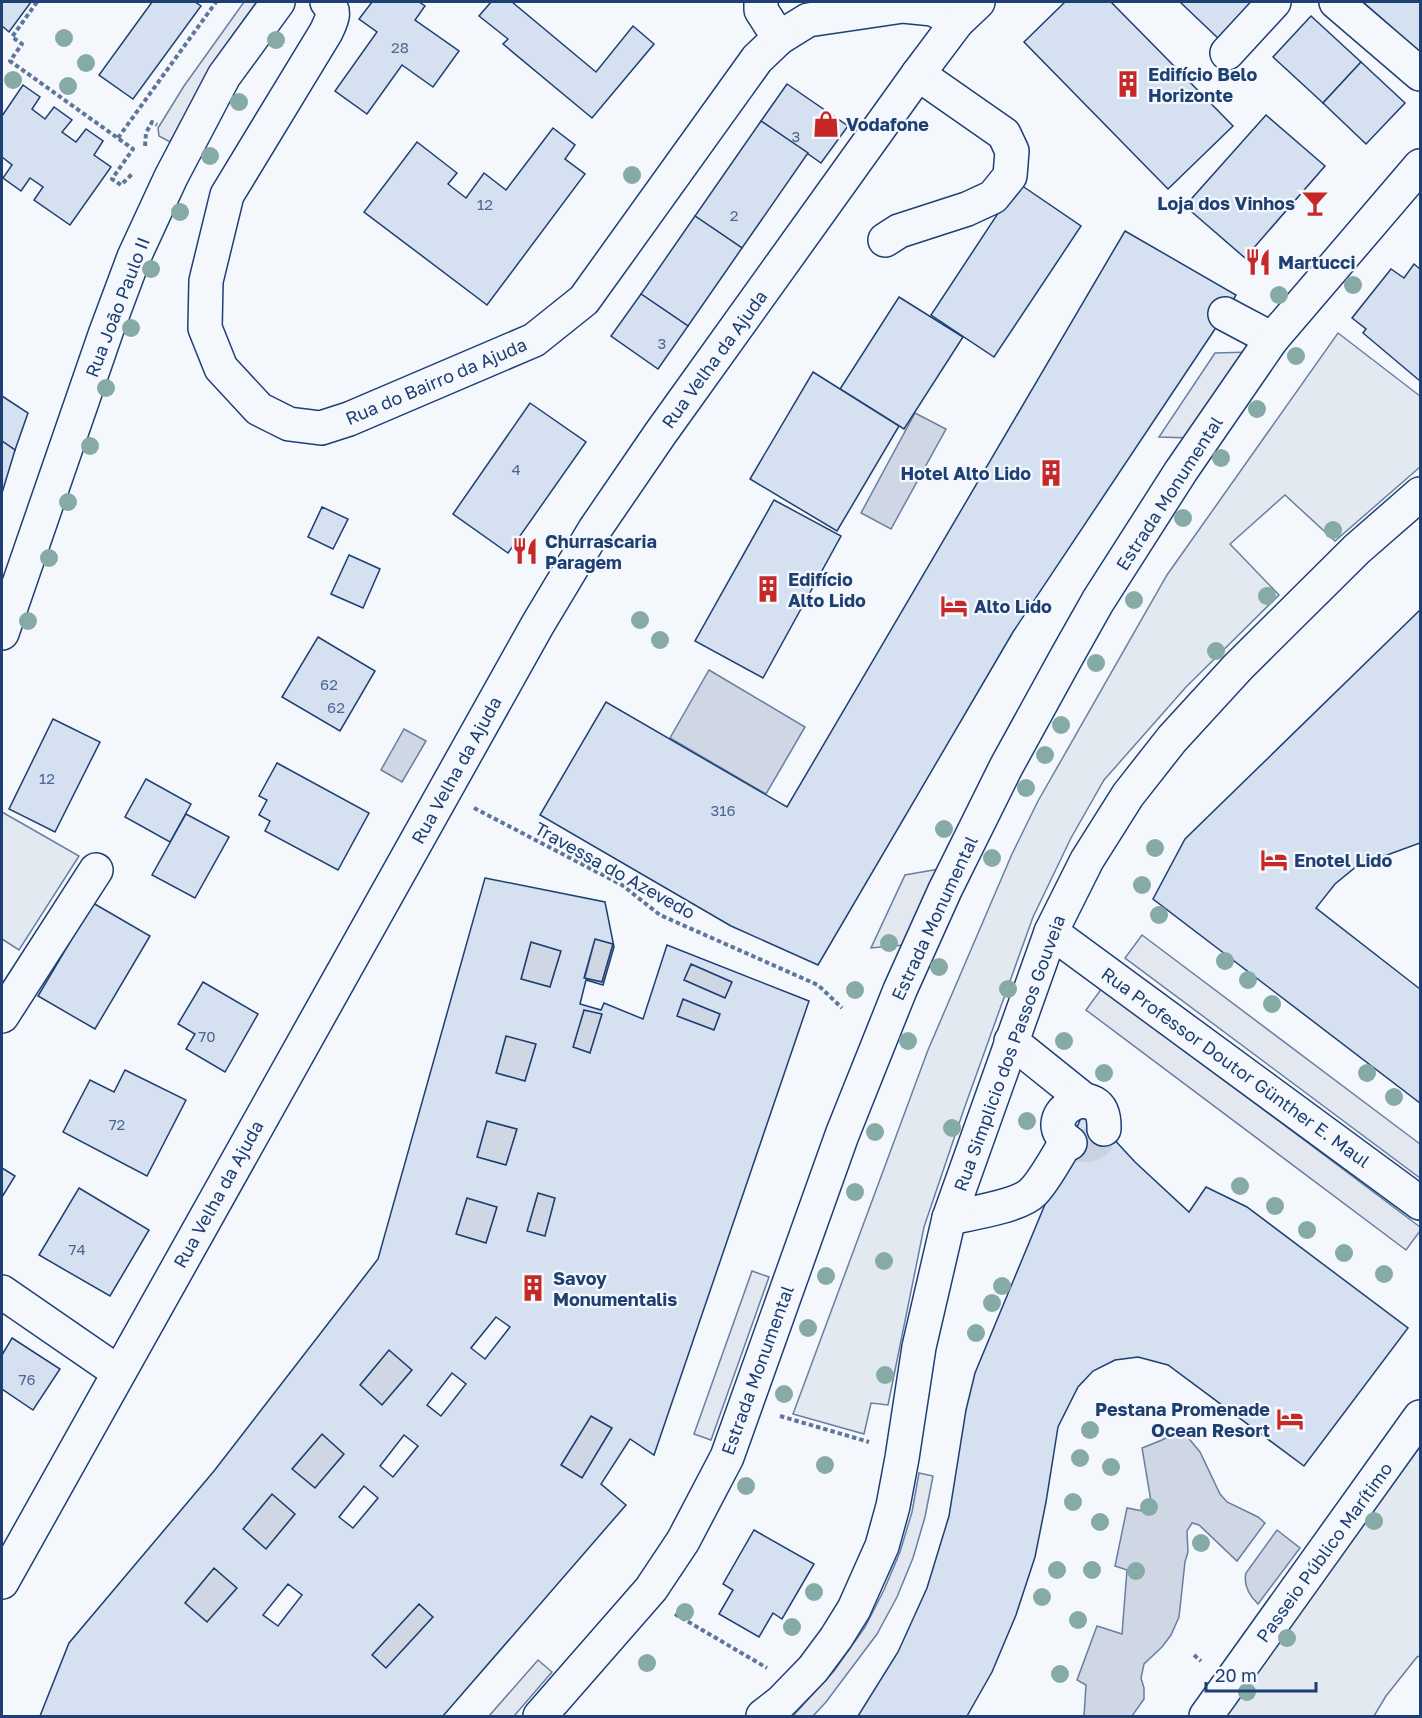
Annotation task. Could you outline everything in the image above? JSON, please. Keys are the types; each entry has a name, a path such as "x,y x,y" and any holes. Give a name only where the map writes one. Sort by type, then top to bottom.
{"street":[{"name":"Rua João Paulo II","path":"2,633 134,257 171,177 224,76 278,2"},
{"name":"Rua do Bairro da Ajuda","path":"327,2 331,6 333,16 326,32 227,195 206,281 205,328 221,368 259,409 289,424 321,428 349,420 534,340 584,300 757,59 779,38 808,20 903,6 967,12"},
{"path":"760,2 760,10 779,38"},
{"path":"1227,53 1274,2"},
{"path":"1336,2 1420,74"},
{"name":"Rua Velha da Ajuda","path":"2,1582 538,624 595,529 674,414 918,74 967,12"},
{"path":"885,240 899,231 993,197 1010,176 1012,151 1004,134 918,74"},
{"name":"Estrada Monumental","path":"540,1716 651,1589 683,1541 727,1457 857,1094 900,990 945,890 1006,767 1098,601 1181,471 1272,339 1420,166"},
{"path":"1225,314 1272,339"},
{"name":"Rua Simplicio dos Passos Gouveia","path":"763,1716 813,1669 836,1638 858,1600 882,1546 893,1506 909,1420 919,1347 949,1218 1051,932 1087,860 1128,795 1172,739 1238,667 1357,549 1420,495"},
{"path":"2,1016 96,870"},
{"name":"Rua Professor Doutor Günther E. Maul","path":"1051,932 1420,1203"},
{"path":"1011,1041 1087,1102"},
{"path":"949,1218 1011,1203 1033,1193 1069,1142 1062,1135 1059,1127 1060,1118 1070,1104 1078,1101 1092,1103 1105,1119 1104,1129"},
{"path":"2,1292 118,1372"},
{"name":"Passeio Público Marítimo","path":"1206,1716 1420,1417"}],"path":[{"path":"37,2 12,37 21,44 10,61 133,149 112,179 117,182"},
{"path":"118,138 216,2"},
{"path":"152,122 158,124"},
{"name":"Travessa do Azevedo","path":"468,817 473,808 621,885 660,915 818,985 842,1008"},
{"path":"776,1415 869,1443 871,1434"},
{"path":"672,1613 776,1673"}],"shaded area":[{"path":"244,2 258,2 211,71 170,142 159,136 158,128 184,86"},
{"path":"1338,333 1420,396 1420,467 1335,541 1285,495 1230,544 1279,595 1186,687 1104,780 1071,838 1033,917 924,1227 888,1405 871,1403 864,1434 793,1414 928,1050 1012,854 1038,801 1167,575"},
{"path":"1251,352 1191,438 1159,437 1215,353"},
{"path":"915,413 946,429 891,529 861,513"},
{"path":"709,670 805,727 766,794 670,738"},
{"path":"404,729 426,741 402,782 381,770"},
{"path":"2,812 79,856 19,950 2,939"},
{"path":"939,869 904,945 871,948 905,875"},
{"path":"1142,935 1420,1144 1420,1178 1125,958"},
{"path":"595,939 613,944 602,982 585,978"},
{"path":"531,942 561,951 550,987 521,979"},
{"path":"691,964 732,982 725,998 684,980"},
{"path":"1102,988 1420,1227 1420,1231 1406,1250 1086,1010"},
{"path":"683,999 720,1014 714,1030 677,1016"},
{"path":"584,1010 602,1014 590,1053 573,1047"},
{"path":"506,1036 536,1044 525,1081 496,1073"},
{"path":"487,1121 517,1129 506,1165 477,1157"},
{"path":"538,1193 555,1198 545,1236 527,1231"},
{"path":"467,1198 497,1207 486,1243 456,1234"},
{"path":"752,1271 769,1277 711,1440 694,1434"},
{"path":"389,1350 412,1370 382,1405 360,1385"},
{"path":"591,1416 612,1428 582,1478 561,1465"},
{"path":"1181,1429 1200,1452 1220,1494 1227,1502 1258,1517 1265,1523 1237,1561 1199,1525 1192,1523 1187,1531 1188,1552 1179,1617 1171,1635 1144,1664 1141,1678 1144,1699 1132,1716 1084,1716 1086,1685 1077,1680 1097,1626 1122,1634 1127,1570 1115,1566 1127,1508 1153,1513 1142,1448"},
{"path":"322,1434 344,1454 315,1488 292,1469"},
{"path":"1420,1439 1420,1656 1386,1696 1374,1716 1221,1716"},
{"path":"919,1473 933,1476 925,1517 913,1558 897,1597 877,1634 826,1702 813,1716 793,1716 834,1671 865,1627 900,1552 912,1512"},
{"path":"272,1494 295,1514 266,1549 243,1529"},
{"path":"1277,1530 1300,1548 1258,1604 1248,1590 1245,1582 1246,1573"},
{"path":"214,1568 237,1588 207,1622 185,1603"},
{"path":"419,1604 433,1617 386,1668 372,1655"},
{"path":"538,1660 552,1672 514,1716 489,1716"}],"building":[{"path":"2,2 31,2 9,32 2,26"},
{"path":"152,2 195,2 201,6 133,99 99,75"},
{"path":"372,2 419,2 425,6 415,20 459,51 433,87 402,65 367,114 335,91 377,32 359,19"},
{"path":"491,2 512,2 596,72 633,26 654,44 592,118 503,44 508,39 479,16"},
{"name":"Edifício Belo Horizonte","path":"1065,2 1111,2 1233,126 1168,189 1024,42"},
{"path":"1180,2 1260,2 1221,41"},
{"path":"1363,2 1420,2 1420,52"},
{"path":"1311,16 1361,62 1323,103 1273,57"},
{"path":"1361,62 1405,103 1366,144 1323,103"},
{"path":"787,84 848,126 821,163 761,121"},
{"path":"23,85 40,97 32,109 45,119 54,107 72,120 62,132 76,142 86,129 103,141 94,155 111,167 70,225 34,200 43,187 30,178 21,191 3,178 12,165 2,157 2,116"},
{"path":"1266,115 1325,166 1245,258 1185,206"},
{"path":"761,121 808,153 742,248 695,216"},
{"path":"553,128 575,145 565,159 585,174 487,305 364,212 417,142 457,173 448,184 466,198 484,173 506,190"},
{"path":"1018,183 1081,226 994,357 931,315"},
{"path":"695,216 742,248 688,326 641,294"},
{"name":"Hotel Alto Lido","path":"1125,231 1236,295 1013,632 818,965 731,926 540,815 606,702 787,807"},
{"path":"1414,264 1420,269 1420,381 1363,333 1366,329 1352,318 1391,269 1404,278"},
{"path":"641,294 688,326 658,369 611,336"},
{"path":"899,297 963,337 904,429 840,389"},
{"name":"Edifício Alto Lido","path":"813,372 899,426 837,531 750,479"},
{"path":"2,396 28,413 15,450 2,441"},
{"path":"530,403 586,442 508,553 453,514"},
{"path":"2,441 15,450 2,493"},
{"name":"Edifício Alto Lido","path":"774,500 841,536 763,678 695,641"},
{"path":"322,507 348,519 333,549 308,537"},
{"path":"349,555 380,569 363,608 331,594"},
{"name":"Enotel Lido","path":"1420,610 1420,843 1357,866 1335,884 1316,908 1420,989 1420,1103 1153,899 1185,839"},
{"path":"318,637 375,671 340,731 282,697"},
{"path":"53,719 100,742 55,832 9,809"},
{"path":"277,763 369,813 338,870 265,831 270,821 259,815 267,800 259,796"},
{"path":"146,779 191,804 170,842 125,817"},
{"path":"186,814 229,837 195,898 152,875"},
{"name":"Savoy Monumentalis","path":"485,878 605,902 614,947 603,985 586,980 580,1004 601,1010 604,1003 643,1019 667,945 809,1001 654,1455 630,1439 601,1484 626,1505 443,1716 40,1716 69,1643 214,1471 378,1259","holes":["595,939 613,944 602,982 584,978","531,942 561,951 550,987 521,979","691,964 732,982 725,998 684,980","683,999 720,1014 714,1030 677,1016","584,1010 602,1014 590,1053 573,1047","506,1036 536,1044 525,1081 496,1073","487,1121 517,1129 506,1165 477,1157","538,1193 555,1198 545,1236 527,1231","467,1198 497,1207 486,1243 456,1234","496,1317 510,1327 485,1359 471,1348","389,1350 412,1370 382,1405 360,1385","452,1373 466,1384 441,1416 427,1405","591,1416 612,1428 582,1478 561,1465","322,1434 344,1454 315,1488 292,1469","404,1435 418,1446 393,1477 380,1466","364,1486 378,1498 353,1528 339,1517","272,1494 295,1514 266,1549 243,1529","214,1568 237,1588 207,1622 185,1603","288,1584 302,1595 278,1626 263,1615","419,1604 433,1617 386,1668 372,1655"]},
{"path":"93,903 150,936 95,1029 38,996"},
{"path":"203,982 258,1014 225,1072 186,1049 195,1034 178,1024"},
{"path":"125,1070 186,1100 147,1176 63,1132 90,1080 114,1092"},
{"name":"Pestana Promenade Ocean Resort","path":"1085,1108 1135,1162 1189,1212 1206,1187 1247,1207 1408,1328 1304,1466 1168,1365 1138,1357 1115,1360 1093,1371 1078,1387 1058,1427 1035,1557 1016,1615 992,1672 967,1716 858,1716 898,1652 927,1588 949,1516 966,1410 975,1373"},
{"path":"2,1168 15,1176 2,1197"},
{"path":"79,1188 149,1230 110,1296 39,1255"},
{"path":"12,1338 60,1369 33,1410 2,1389 2,1355"},
{"path":"754,1530 814,1564 782,1619 773,1613 759,1637 719,1614 733,1590 723,1584"}],"tunnel":[{"path":"1070,1143 1082,1146 1091,1145 1104,1129"}],"place":[{"name":"Edifício Belo Horizonte","path":"1128,84"},
{"name":"Vodafone","path":"826,124"},
{"name":"Loja dos Vinhos","path":"1315,203"},
{"name":"Martucci","path":"1258,262"},
{"name":"Hotel Alto Lido","path":"1051,473"},
{"name":"Churrascaria Paragem","path":"525,551"},
{"name":"Edifício Alto Lido","path":"768,589"},
{"name":"Alto Lido","path":"954,606"},
{"name":"Enotel Lido","path":"1274,860"},
{"name":"Savoy Monumentalis","path":"533,1288"},
{"name":"Pestana Promenade Ocean Resort","path":"1290,1419"}]}
